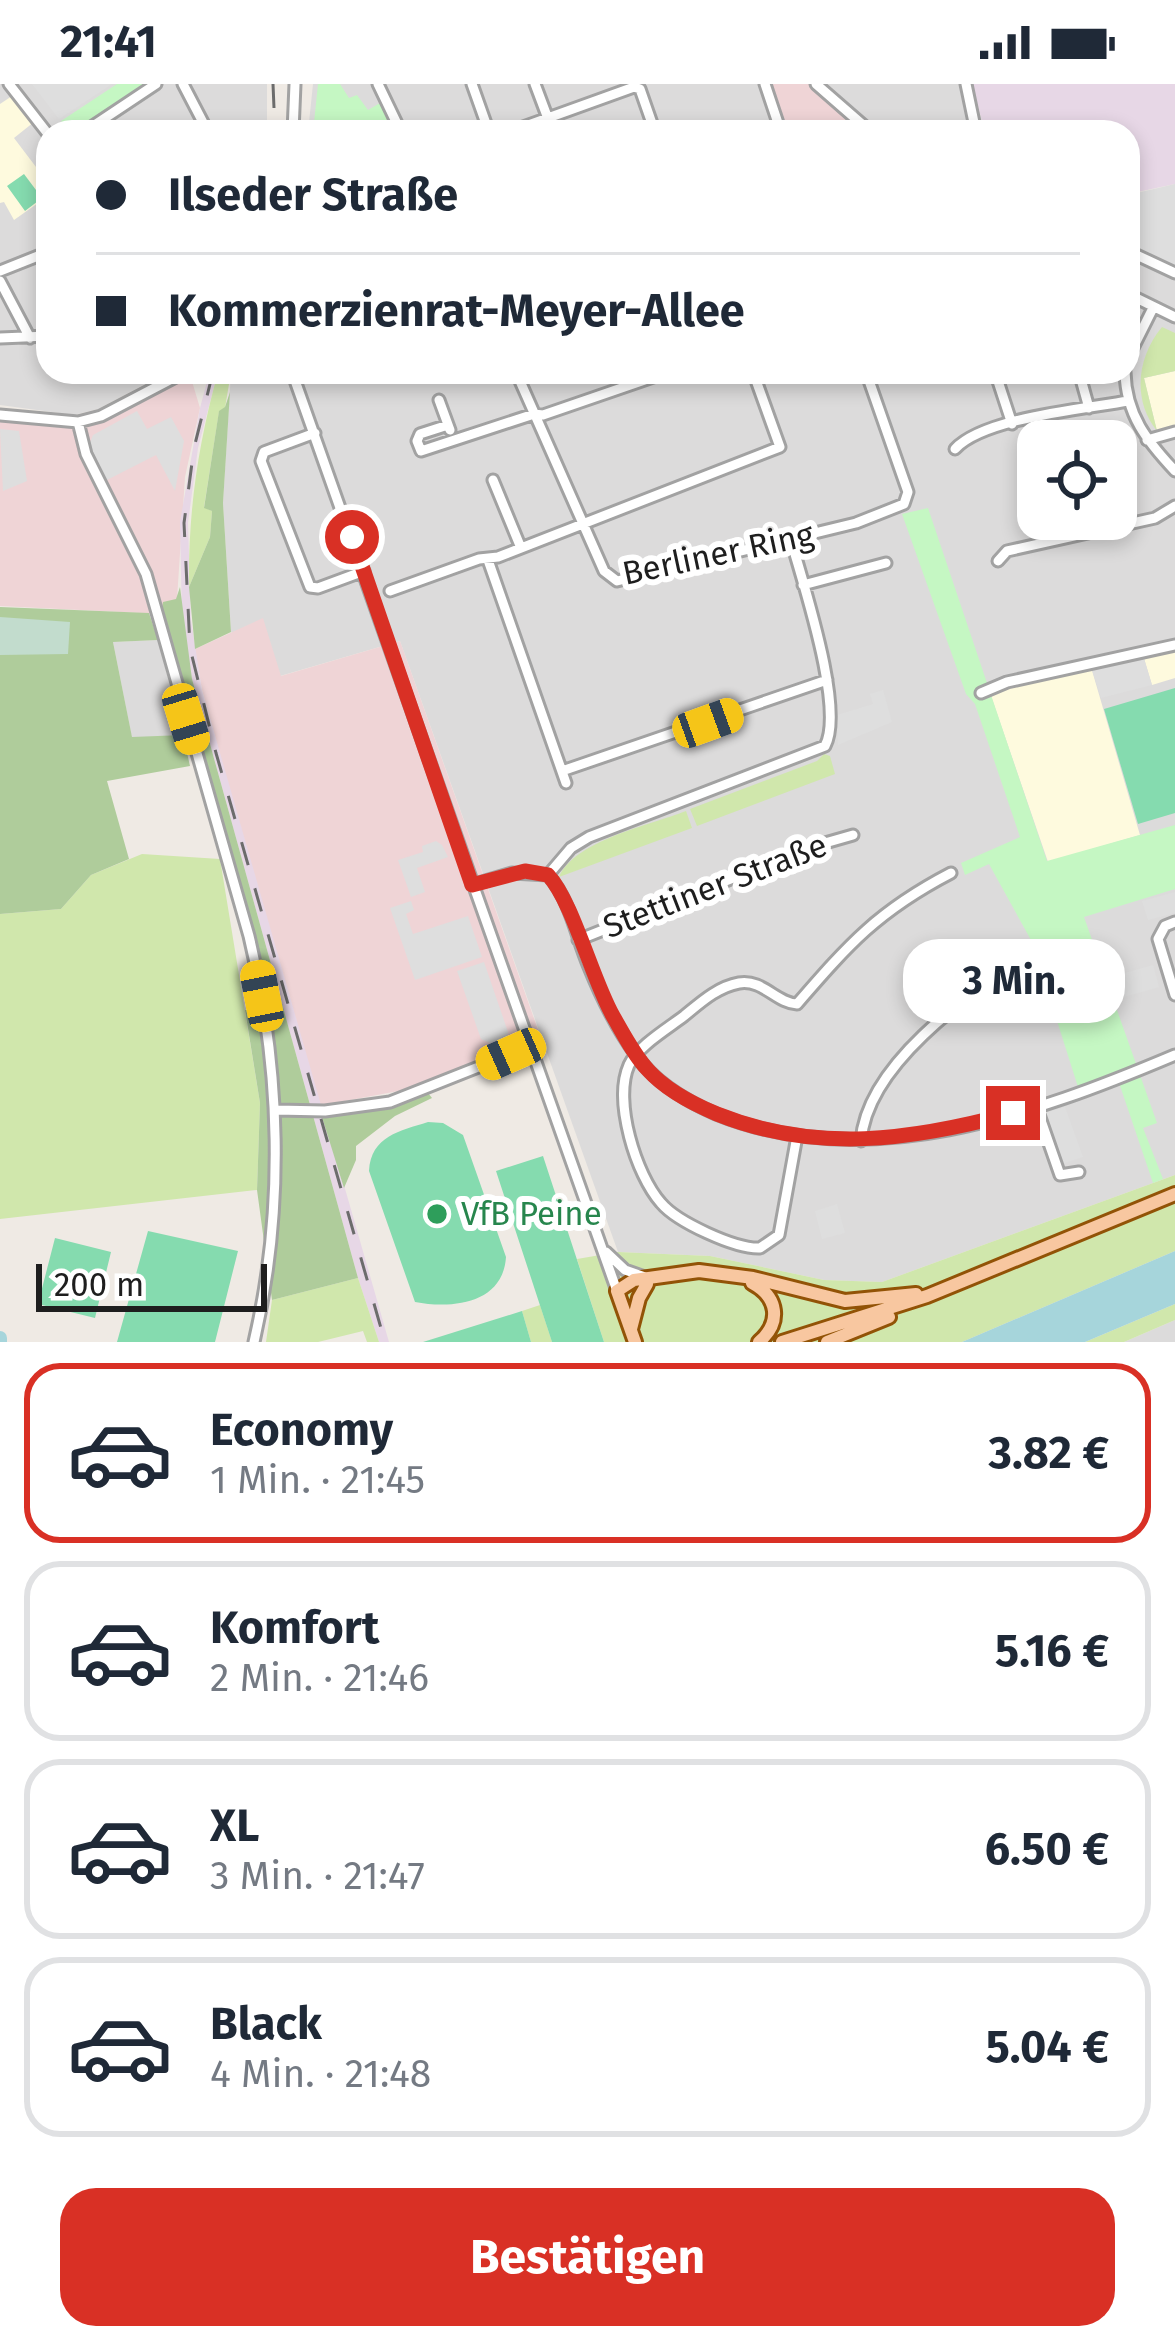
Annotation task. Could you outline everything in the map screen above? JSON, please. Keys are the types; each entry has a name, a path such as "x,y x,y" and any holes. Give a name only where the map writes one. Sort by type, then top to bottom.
{"main road":[{"path":"782,1342 926,1296 1175,1194"},
{"path":"633,1336 617,1291 626,1282 699,1271 845,1301 874,1301 946,1288"},
{"path":"734,1275 762,1288 773,1303 773,1325 759,1342"},
{"path":"633,1336 639,1298 651,1279"},
{"path":"827,1342 926,1296"}],"street":[{"path":"102,120 156,84"},
{"path":"183,84 202,120"},
{"path":"294,120 295,84"},
{"path":"378,84 395,120"},
{"path":"472,84 485,120"},
{"path":"535,84 548,118"},
{"path":"764,84 777,120"},
{"path":"816,84 857,120"},
{"path":"966,84 974,120"},
{"path":"0,99 12,87 37,120"},
{"path":"542,120 634,87 640,89 651,120"},
{"path":"0,272 36,256"},
{"path":"1140,257 1175,273"},
{"path":"0,281 30,338"},
{"path":"1140,301 1175,317"},
{"path":"1140,334 1153,308"},
{"path":"0,338 36,337"},
{"path":"0,415 77,422 101,416 162,384"},
{"path":"297,384 617,1291"},
{"name":"Berliner Ring","path":"521,384 604,571 617,581 856,523 904,504 908,492 870,384"},
{"path":"448,425 420,434 419,447 426,451 634,384"},
{"path":"390,591 521,548 780,447 757,384"},
{"path":"999,384 1012,424"},
{"path":"1082,384 1089,408"},
{"path":"1126,384 1127,400 1147,440 1175,471"},
{"path":"439,400 454,441"},
{"path":"955,449 965,438 1012,424 1127,400"},
{"path":"77,422 86,454 146,574 262,996 276,1110 268,1259 254,1342"},
{"path":"1147,440 1175,432"},
{"path":"315,433 264,452 261,461 310,587 364,572"},
{"path":"493,481 521,548"},
{"path":"998,561 1007,551 1155,518 1175,506"},
{"path":"548,875 589,837 825,746 832,734 827,680 791,540"},
{"path":"488,560 564,777 827,680"},
{"path":"803,586 886,563"},
{"path":"981,693 1007,682 1175,645"},
{"name":"Stettiner Straße","path":"578,940 811,848 854,836"},
{"path":"472,885 525,871 548,875 562,897 604,1000 636,1055 658,1080 706,1109 756,1128 861,1141 919,1135 1036,1106 1175,1056"},
{"path":"797,1136 779,1235 760,1248 728,1243 662,1205 641,1168 622,1099 625,1078 636,1055 704,1000 736,984 755,984 789,1005 797,1004 871,922 951,873"},
{"path":"1175,922 1165,926 1158,939 1175,995"},
{"path":"861,1141 866,1116 920,1039 978,990 1025,961 1035,964"},
{"path":"276,1110 325,1111 390,1102 529,1047"},
{"path":"1036,1106 1060,1175 1079,1172"},
{"path":"602,1247 626,1270 651,1279"}],"shaded area":[{"path":"0,84 267,84 267,120 36,120 36,384 145,384 98,409 74,415 0,405"},
{"path":"32,84 112,84 59,119"},
{"path":"313,84 769,84 782,120 309,120"},
{"path":"769,84 811,84 853,120 782,120"},
{"path":"811,84 972,84 982,120 853,120"},
{"path":"972,84 1175,84 1175,184 1140,191 1140,120 982,120"},
{"path":"12,96 34,122 14,138 36,167 36,204 14,220 4,202 0,203 0,104"},
{"path":"1175,184 1175,269 1140,252 1140,192"},
{"path":"1140,252 1175,269 1175,1175 882,1282 824,1280 710,1256 618,1252 400,641 280,676 231,632 223,503 230,384 1140,384"},
{"path":"1175,371 1175,426 1157,431 1144,378"},
{"path":"156,384 193,384 200,408 185,477 177,599 161,614 0,606 0,409 75,418 97,413"},
{"path":"206,384 215,384 198,448 188,523 191,620 202,690 389,1342 379,1342 358,1278 192,679 182,623 180,522"},
{"path":"137,411 147,429 171,417 184,441 175,491 156,455 105,481 89,445 93,435"},
{"path":"0,429 19,431 27,481 3,491"},
{"path":"263,618 281,676 400,641 541,1038 420,1087 318,1106 202,690 195,649"},
{"path":"158,640 183,735 132,738 113,642"},
{"path":"1175,649 1175,678 1152,685 1143,655"},
{"path":"1143,655 1152,685 1101,698 1091,667"},
{"path":"1091,667 1140,835 1048,862 990,693"},
{"path":"883,690 892,722 838,745 837,715 873,704 870,694"},
{"path":"436,841 448,857 417,868 425,892 411,897 398,860 423,852 422,846"},
{"path":"1175,892 1175,913 1148,920 1142,901"},
{"path":"411,901 414,910 406,914 413,934 468,916 482,957 415,980 390,908"},
{"path":"484,962 508,1032 507,1037 490,1043 481,1039 457,971"},
{"path":"1153,965 1159,987 1124,997 1118,975"},
{"path":"1065,1107 1083,1157 1062,1164 1045,1113"},
{"path":"837,1204 845,1233 822,1239 815,1211"},
{"path":"1175,1320 1175,1342 1124,1342"}],"green space":[{"path":"117,84 150,84 90,120 63,120"},
{"path":"318,84 340,84 349,98 357,95 368,110 380,103 388,119 386,120 314,120"},
{"path":"24,174 36,190 36,203 25,211 7,186"},
{"path":"1162,327 1175,333 1175,371 1144,378 1157,431 1144,406 1141,379 1147,352"},
{"path":"215,384 229,384 225,408 219,412 204,507 212,511 210,537 189,587 190,532"},
{"path":"230,392 223,503 231,632 195,649 189,587 210,537 212,511 204,508 219,411"},
{"path":"928,508 1047,861 1175,825 1175,889 1084,917 1157,1123 1143,1128 1163,1179 1153,1183 1116,1074 1078,1087 1032,942 989,864 965,875 961,863 1020,837 902,514"},
{"path":"180,587 192,679 358,1278 272,1300 257,1190 260,1103 245,1010 269,1008 252,927 161,614 163,602 176,599"},
{"path":"0,607 149,613 158,640 113,642 132,737 183,735 190,766 107,781 129,859 91,875 61,909 0,914"},
{"path":"0,617 70,622 68,654 0,655"},
{"path":"1175,688 1175,813 1138,824 1104,709"},
{"path":"824,754 830,756 835,774 697,826 690,809 817,761"},
{"path":"686,811 692,828 559,877 567,864 596,844"},
{"path":"142,854 220,859 260,1103 257,1190 0,1219 0,914 61,909 91,875"},
{"path":"428,1093 432,1098 395,1116 356,1146 356,1160 344,1188 322,1117 370,1111"},
{"name":"VfB Peine","path":"428,1122 443,1123 463,1135 506,1257 503,1273 486,1294 444,1305 415,1302 369,1171 381,1142"},
{"path":"543,1156 604,1342 552,1342 496,1171"},
{"path":"1175,1175 1175,1251 962,1342 604,1342 577,1259 618,1252 710,1256 824,1280 882,1282"},
{"path":"148,1231 238,1251 215,1342 117,1342"},
{"path":"55,1238 111,1252 95,1318 38,1304"},
{"path":"358,1278 379,1342 367,1342 363,1331 318,1342 266,1342 272,1300"},
{"path":"1175,1304 1175,1320 1124,1342 1085,1342"},
{"path":"540,1305 552,1342 531,1342 522,1311"},
{"path":"522,1311 531,1342 423,1342"}],"water":[{"path":"1175,1251 1175,1304 1085,1342 962,1342"}],"railway":[{"path":"273,84 274,120"},
{"path":"210,384 194,448 184,523 190,648 385,1342"}],"place":[{"name":"VfB Peine","path":"437,1214"}],"route":[{"path":"352,537 472,885 525,871 548,875 556,883 611,1012 636,1055 658,1080 734,1120 776,1133 837,1141 906,1138 1013,1113"}]}
